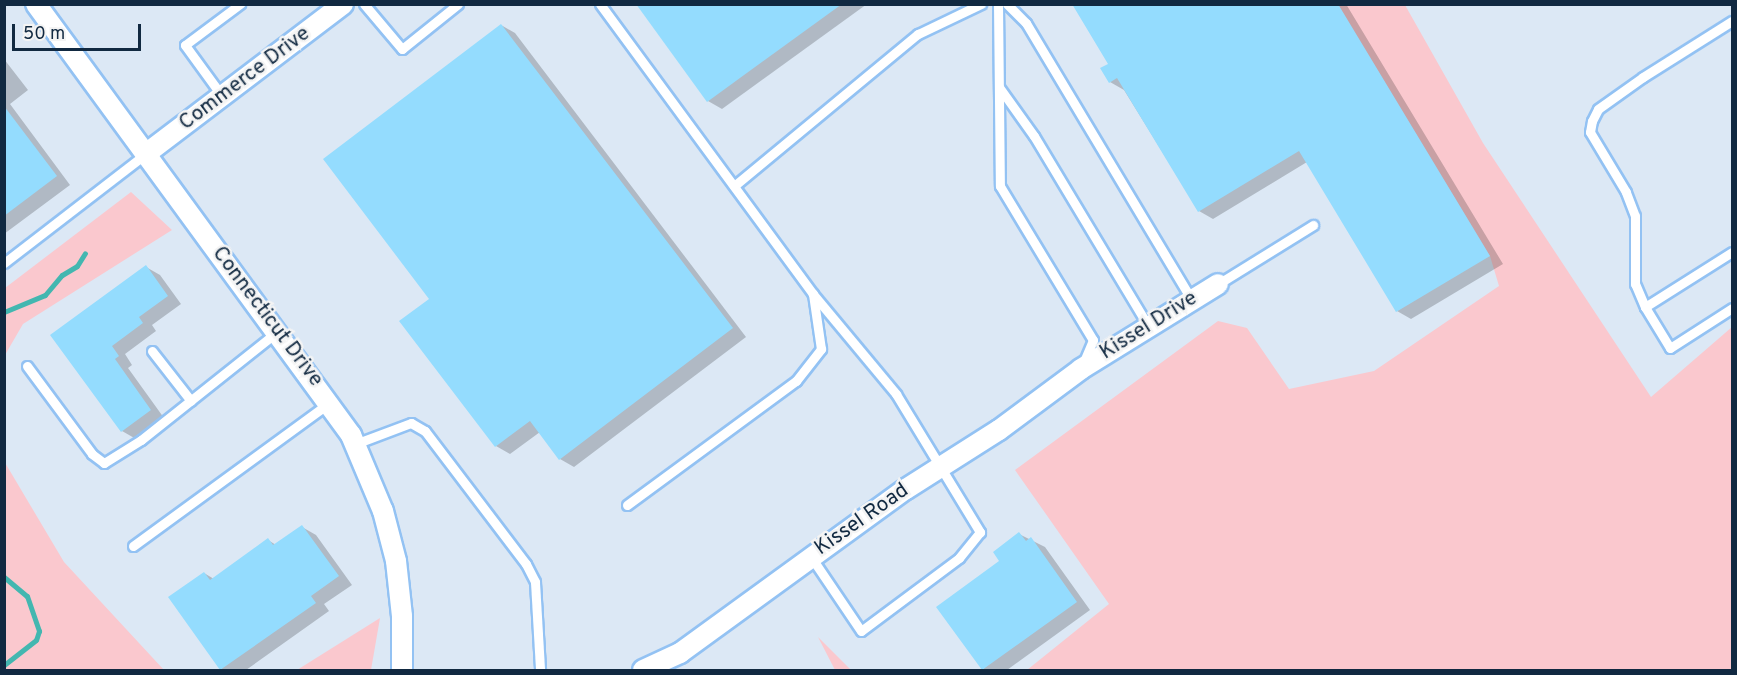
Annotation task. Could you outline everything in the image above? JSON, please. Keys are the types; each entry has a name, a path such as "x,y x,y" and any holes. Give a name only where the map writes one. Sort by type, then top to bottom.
{"street":[{"name":"Connecticut Drive","path":"36,4 330,403 355,444 383,510 396,561 402,616 402,670"},
{"name":"Commerce Drive","path":"147,153 333,8"},
{"name":"Kissel Drive","path":"1081,369 1218,284"},
{"name":"Kissel Road","path":"643,670 680,653 811,557 1081,369"}],"lane":[{"path":"222,96 185,45 240,4"},
{"path":"364,4 402,49 458,4"},
{"path":"600,4 813,294 896,394 981,532 958,558 861,631 811,557"},
{"path":"956,4 956,16"},
{"path":"734,186 918,34 981,4"},
{"path":"998,4 1000,186 1094,340 1081,369"},
{"path":"1007,4 1026,23 1192,300"},
{"path":"1732,21 1642,77 1598,109 1590,132 1626,192 1635,216 1635,284 1645,307 1670,348 1732,308"},
{"path":"999,87 1035,136 1148,326"},
{"path":"4,263 147,153"},
{"path":"1218,284 1313,225"},
{"path":"1645,307 1732,252"},
{"path":"627,505 796,381 821,349 813,294"},
{"path":"27,366 92,454 104,463 141,440 277,332"},
{"path":"152,351 191,400"},
{"path":"133,546 330,403"},
{"path":"355,444 411,423 424,431 531,573 535,582 540,670"}],"shaded area":[{"path":"1338,5 1405,5 1483,143 1651,397 1732,327 1732,670 1027,670 1109,604 1015,470 1218,321 1247,328 1289,389 1374,371 1499,286 1490,256"},
{"path":"131,192 172,230 23,324 5,355 5,288"},
{"path":"4,461 64,562 164,670 5,670"},
{"path":"380,618 371,670 297,670"},
{"path":"818,637 851,670 835,670"}],"building":[{"path":"636,4 842,4 707,102"},
{"path":"1072,4 1338,4 1490,256 1396,312 1299,151 1198,212 1117,78 1109,83 1100,68 1108,64"},
{"path":"501,24 733,328 559,460 530,421 495,447 399,321 429,299 323,159"},
{"path":"4,106 57,176 4,216"},
{"path":"146,265 168,296 139,317 143,323 112,346 119,356 115,359 151,410 121,432 50,335"},
{"path":"302,525 339,576 311,596 316,603 220,670 168,597 204,572 210,580 268,538 273,545"},
{"path":"1019,532 1026,541 1031,537 1077,602 982,670 936,607 999,561 993,552"}],"waterway":[{"path":"4,312 45,295 62,275 77,266 85,253"},
{"path":"4,577 27,596 39,631 36,640 4,665"}]}
